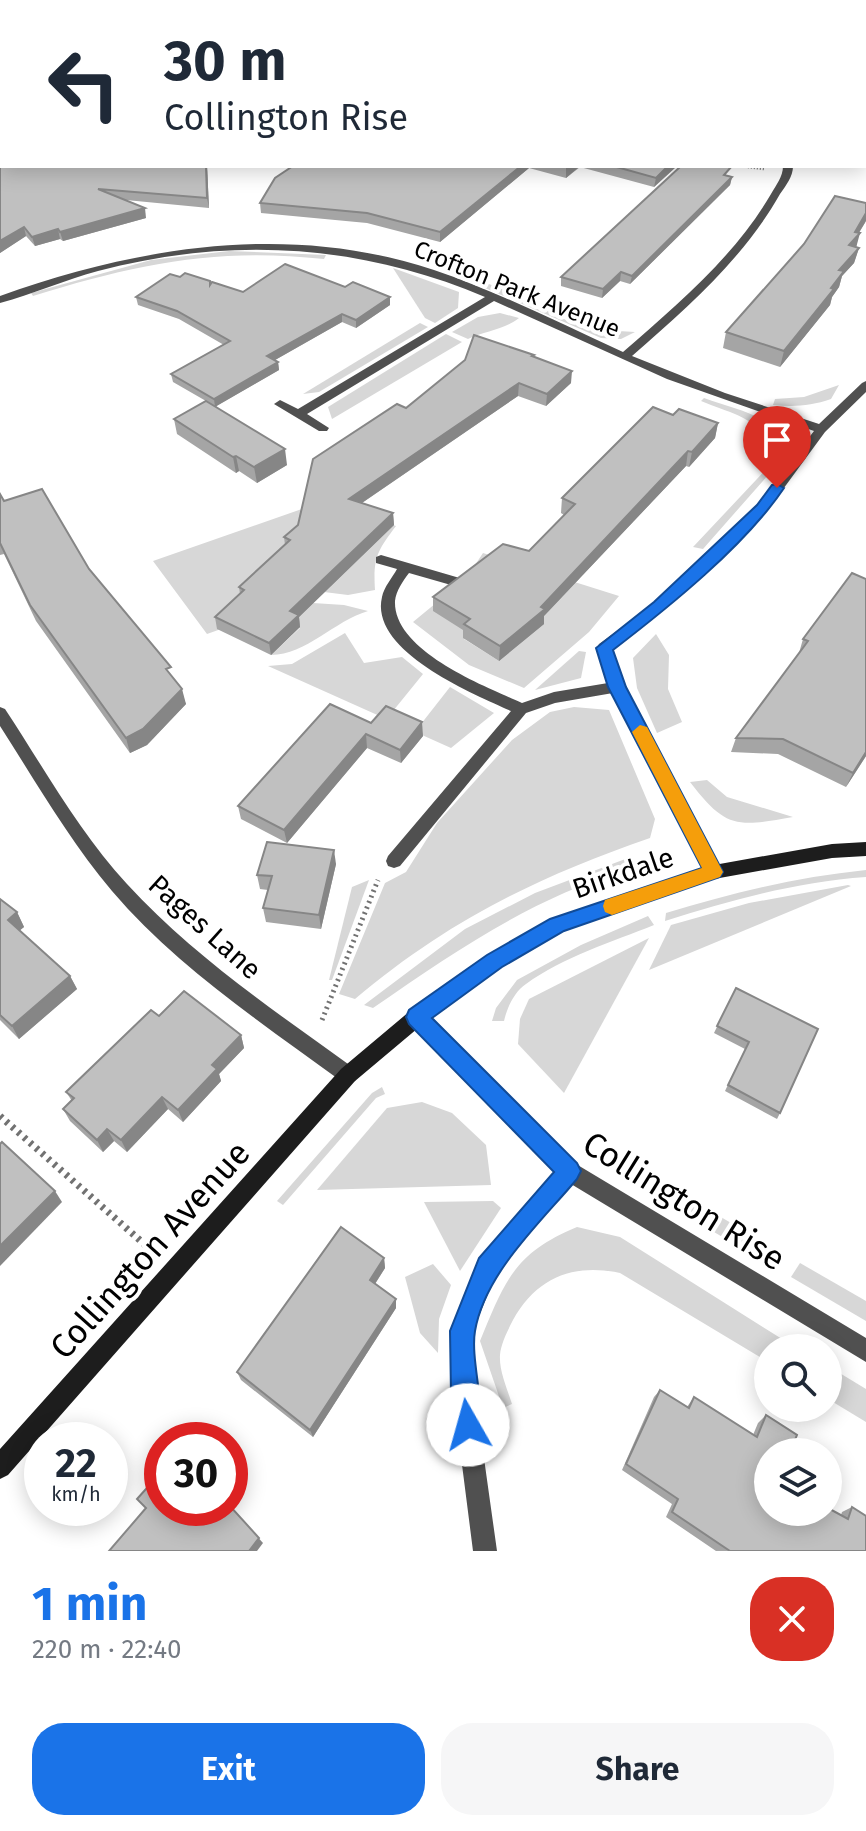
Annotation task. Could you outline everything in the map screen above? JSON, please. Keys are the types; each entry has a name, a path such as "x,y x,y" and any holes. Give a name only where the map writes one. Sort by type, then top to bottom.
{"street":[{"path":"625,357 710,281 767,213 788,168"},
{"name":"Crofton Park Avenue","path":"0,300 106,265 147,256 229,246 333,250 405,265 492,298 625,357 757,409 821,429"},
{"path":"299,414 492,298"},
{"path":"714,872 617,687 604,648 660,606 762,508 821,429 866,385"},
{"path":"280,404 323,428"},
{"path":"381,560 458,582"},
{"path":"405,567 388,598 389,619 403,639 448,675 521,709"},
{"path":"394,861 521,709 554,698 617,687"},
{"name":"Pages Lane","path":"0,713 87,846 141,910 310,1048 348,1075"},
{"name":"Birkdale","path":"348,1075 417,1017 494,961 557,925 714,872 832,851 866,849"},
{"name":"Collington Rise","path":"417,1017 569,1171 866,1351"},
{"name":"Collington Avenue","path":"0,1467 348,1075"},
{"path":"485,1551 464,1394 462,1331 488,1267 569,1171"}],"path":[{"path":"310,1048 378,879 394,861"},
{"path":"0,1116 174,1270"}],"shaded area":[{"path":"229,251 326,255 324,259 248,255 177,261 106,275 33,296 31,293 151,260"},
{"path":"393,268 459,292 458,308 435,323 425,318"},
{"path":"459,272 585,329 635,332 621,339 601,338 455,275"},
{"path":"500,313 519,318 468,339 452,332 478,317"},
{"path":"420,323 428,327 319,392 303,394"},
{"path":"446,334 462,342 332,419 328,407"},
{"path":"839,385 831,399 802,405 773,405 775,399 804,397"},
{"path":"704,398 765,421 775,428 791,449 703,549 693,547 773,462 764,436 757,427 738,415 701,401"},
{"path":"319,503 396,526 378,555 375,590 348,595 324,592 207,634 153,561"},
{"path":"483,553 619,596 589,632 524,688 469,665 413,622 453,589 469,634 464,639 499,661 469,574"},
{"path":"313,603 344,605 368,611 296,650 271,655 300,628 292,624"},
{"path":"345,633 364,663 402,657 423,674 393,711 421,724 450,687 494,713 451,748 268,666 292,664"},
{"path":"656,634 669,655 668,689 682,722 657,733 637,688 633,658"},
{"path":"579,651 586,652 581,678 535,690"},
{"path":"574,707 609,710 655,819 650,838 568,869 494,904 424,947 355,999 339,994 385,883 406,872 437,823 512,740 550,712"},
{"path":"707,780 727,797 793,817 745,823 734,821 713,809 690,782"},
{"path":"628,858 627,869 525,912 464,947 373,1008 364,1005 465,929 535,893"},
{"path":"866,870 866,877 764,893 665,921 666,913 740,892"},
{"path":"369,880 332,980 329,980 352,887"},
{"path":"851,886 649,970 671,925 749,903"},
{"path":"648,916 654,925 540,974 518,991 504,1021 492,1021 496,1008 517,980 581,945"},
{"path":"649,938 564,1093 518,1044 520,1019 529,999"},
{"path":"382,1087 385,1094 376,1098 283,1205 277,1201 372,1093"},
{"path":"422,1102 452,1113 486,1145 491,1185 317,1190 387,1108"},
{"path":"673,1189 768,1243 756,1257 672,1207"},
{"path":"493,1201 501,1208 460,1271 424,1202"},
{"path":"577,1227 620,1237 774,1334 754,1334 754,1354 620,1273 603,1270 572,1272 533,1293 513,1320 500,1355 512,1404 503,1408 480,1341 514,1271 539,1247"},
{"path":"800,1263 866,1301 866,1321 791,1277"},
{"path":"433,1264 451,1285 439,1319 438,1353 420,1333 405,1277"},
{"path":"842,1374 866,1389 866,1422 842,1407"}],"building":[{"path":"0,168 206,168 207,198 98,189 145,208 32,237 24,227 0,241"},
{"path":"290,168 519,168 440,232 367,213 260,203 275,178"},
{"path":"620,168 666,168 656,178"},
{"path":"679,168 730,168 724,175 732,177 632,276 621,272 603,289 561,277"},
{"path":"835,196 866,203 866,213 855,232 860,233 849,245 859,248 839,270 844,271 831,288 834,289 784,351 726,332 804,244"},
{"path":"285,264 345,287 353,282 390,297 356,320 342,314 267,356 278,362 214,399 171,374 230,341 177,311 136,297 170,274 180,277 185,273 210,281 210,285 212,282 243,292"},
{"path":"474,335 572,371 547,394 519,383 349,499 393,513 290,611 299,615 269,643 215,617 244,590 239,587 290,540 284,537 298,525 313,459 397,404 406,408 465,360"},
{"path":"206,401 285,449 254,467 174,419"},
{"path":"653,407 673,415 679,409 718,423 541,607 545,609 500,646 464,624 470,619 433,597 503,544 529,551 575,504 562,498"},
{"path":"42,489 89,569 171,667 166,669 182,689 143,729 126,738 30,605 0,543 0,494 4,501"},
{"path":"852,573 866,579 866,752 853,773 783,739 736,738 808,641 803,639"},
{"path":"330,704 371,723 386,706 422,722 400,750 366,734 284,830 238,806"},
{"path":"267,842 334,850 319,915 263,908 272,876 257,875"},
{"path":"0,899 17,912 8,920 70,976 12,1026 0,1015"},
{"path":"736,988 818,1029 780,1113 728,1085 749,1042 717,1026"},
{"path":"184,991 241,1035 212,1065 217,1069 178,1110 162,1097 121,1140 107,1129 97,1140 63,1109 74,1098 66,1092 151,1010 159,1016"},
{"path":"2,1142 55,1191 0,1246 0,1144"},
{"path":"341,1227 384,1258 370,1280 396,1299 310,1430 237,1372"},
{"path":"660,1390 689,1408 694,1397 757,1437 763,1422 777,1422 797,1435 796,1438 754,1438 754,1526 842,1526 842,1516 848,1519 852,1507 866,1516 866,1551 730,1551 672,1512 678,1499 626,1464"},
{"path":"144,1491 144,1506 137,1499"},
{"path":"144,1510 144,1526 248,1526 259,1538 249,1551 109,1551"}],"slow traffic":[{"path":"612,906 714,872 640,732"}],"route":[{"path":"468,1425 462,1331 488,1267 569,1171 417,1017 494,961 557,925 714,872 617,687 604,648 660,606 762,508 777,488"}]}
